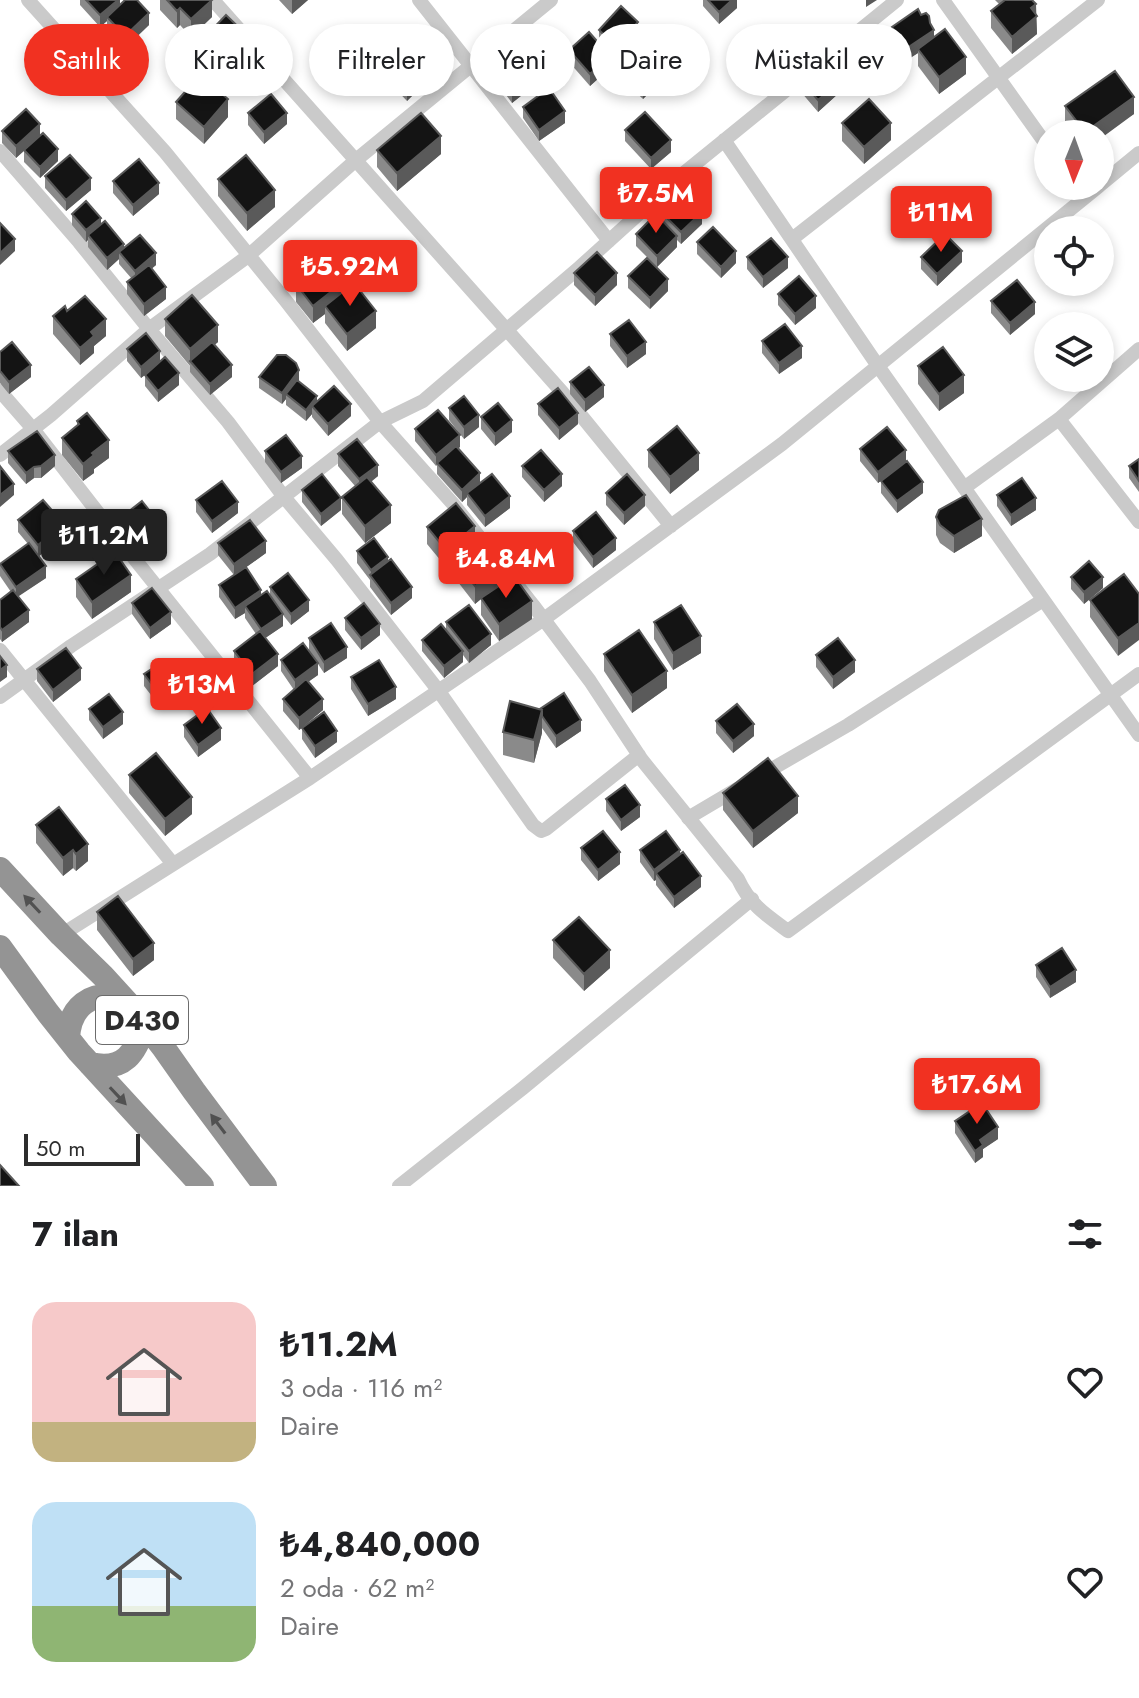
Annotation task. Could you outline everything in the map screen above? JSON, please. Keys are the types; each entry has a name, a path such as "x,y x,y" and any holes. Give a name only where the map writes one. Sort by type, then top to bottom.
{"highway":[{"name":"D430","path":"0,869 145,1023 265,1186"},
{"name":"D430","path":"0,947 68,1038 202,1186"},
{"path":"68,1038 72,1019 83,1003 101,995 121,996"},
{"path":"90,1064 110,1066 129,1057 136,1048 145,1023"}],"street":[{"path":"28,0 165,152 380,422 454,505 544,619 639,755 738,879 760,912 788,931 1139,674"},
{"path":"213,0 562,392 671,526"},
{"path":"419,0 609,241"},
{"path":"0,455 149,329 248,256 356,160 551,0"},
{"path":"0,697 210,554 380,422 423,401 684,173 897,0"},
{"path":"943,0 1034,127"},
{"path":"792,239 1098,0"},
{"path":"724,140 878,366 1139,735"},
{"path":"0,151 228,422 438,690 533,825 541,831 546,829 639,755"},
{"path":"1114,173 1139,153"},
{"path":"61,935 310,778 544,619 782,444 1071,200"},
{"path":"964,488 1059,419 1139,349"},
{"path":"0,391 310,778"},
{"path":"1059,419 1139,522"},
{"path":"688,818 848,725 1043,600"},
{"path":"0,650 173,864"},
{"path":"399,1186 752,899"}],"building":[{"path":"86,0 118,0 100,15"},
{"path":"125,0 137,0 149,13 138,24 114,24 107,17"},
{"path":"167,0 212,0 191,19 180,8 177,11"},
{"path":"708,0 732,0 719,12"},
{"path":"1005,0 1032,0 1036,4 1031,8 1037,16 1012,37 991,11"},
{"path":"621,6 638,22 636,24 604,24"},
{"path":"918,9 921,15 926,13 929,16 934,30 912,45 912,24 896,24"},
{"path":"226,15 235,24 217,24"},
{"path":"945,29 966,57 939,77 918,49"},
{"path":"589,32 591,34 590,74 575,57 575,45"},
{"path":"1115,71 1134,97 1102,120 1076,120 1065,106"},
{"path":"181,96 224,96 228,99 204,127 176,102"},
{"path":"273,96 287,113 264,132 248,113"},
{"path":"538,96 555,96 565,111 539,130 523,107"},
{"path":"869,99 891,123 864,147 842,123"},
{"path":"26,109 40,124 16,146 2,131"},
{"path":"645,112 671,140 651,158 625,130"},
{"path":"421,113 441,136 397,173 377,150"},
{"path":"43,133 58,149 40,167 24,150"},
{"path":"70,155 91,178 66,200 45,176"},
{"path":"246,155 275,190 247,213 218,179"},
{"path":"139,159 159,183 133,205 113,181"},
{"path":"681,191 702,212 681,232 660,211"},
{"path":"86,201 101,218 86,230 72,214"},
{"path":"656,214 677,236 657,256 636,234"},
{"path":"105,221 124,244 107,258 88,235"},
{"path":"0,223 15,239 0,253"},
{"path":"713,227 736,251 721,267 697,242"},
{"path":"945,234 962,251 937,274 921,257"},
{"path":"140,235 156,253 135,271 119,252"},
{"path":"771,238 788,257 763,277 747,257"},
{"path":"597,252 617,273 595,295 574,273"},
{"path":"330,258 347,279 313,306 296,284"},
{"path":"647,258 668,279 650,298 628,276"},
{"path":"149,265 166,287 144,304 127,282"},
{"path":"799,276 816,296 795,314 778,294"},
{"path":"1017,280 1035,302 1010,323 991,301"},
{"path":"354,283 376,311 347,334 325,306"},
{"path":"192,295 218,325 190,349 165,319"},
{"path":"85,296 106,319 91,332 94,336 80,348 53,316 65,306 67,311"},
{"path":"629,320 646,342 627,356 610,334"},
{"path":"785,324 802,346 779,363 762,341"},
{"path":"146,333 160,351 141,367 127,349"},
{"path":"12,342 31,365 9,382 0,371 0,352"},
{"path":"212,342 232,365 210,384 190,361"},
{"path":"943,347 964,375 939,394 918,366"},
{"path":"277,355 286,355 299,370 282,393 259,377"},
{"path":"165,357 179,373 158,391 145,375"},
{"path":"589,367 604,385 585,400 570,382"},
{"path":"297,380 317,396 306,410 286,394"},
{"path":"334,386 351,404 328,424 312,406"},
{"path":"558,388 578,413 559,428 538,404"},
{"path":"464,396 479,415 464,427 449,408"},
{"path":"498,403 512,420 495,434 481,417"},
{"path":"438,410 460,435 436,455 415,429"},
{"path":"87,413 109,440 83,464 62,438"},
{"path":"677,426 699,453 670,477 648,450"},
{"path":"887,427 906,450 878,472 860,449"},
{"path":"37,431 55,455 26,473 8,451"},
{"path":"286,435 302,456 281,472 265,451"},
{"path":"357,439 378,465 359,479 338,454"},
{"path":"456,446 480,473 462,490 437,463"},
{"path":"541,450 562,474 544,490 522,466"},
{"path":"1139,459 1139,481 1129,466"},
{"path":"907,461 923,482 897,501 881,481"},
{"path":"0,466 14,484 0,495"},
{"path":"322,474 341,498 321,514 302,490"},
{"path":"492,474 510,496 485,516 467,493"},
{"path":"627,474 645,495 624,513 606,493"},
{"path":"367,477 391,505 365,526 342,497"},
{"path":"1022,478 1036,498 1011,515 997,495"},
{"path":"222,481 238,502 212,521 196,500"},
{"path":"966,495 982,519 954,536 940,525 936,517 939,510"},
{"path":"43,500 64,524 38,545 18,520"},
{"path":"142,501 160,524 138,542 119,519"},
{"path":"456,503 475,526 446,550 427,527"},
{"path":"596,512 616,538 593,557 573,531"},
{"path":"250,520 266,541 234,564 218,543"},
{"path":"478,536 504,564 475,586 451,556"},
{"path":"374,538 388,557 371,570 357,551"},
{"path":"29,543 46,566 16,587 0,564"},
{"path":"115,552 131,575 92,602 76,579"},
{"path":"391,559 412,587 391,603 370,575"},
{"path":"1089,561 1103,577 1084,592 1071,577"},
{"path":"246,567 261,590 235,608 219,585"},
{"path":"288,573 309,600 291,614 270,587"},
{"path":"1124,574 1139,594 1139,623 1118,638 1090,600"},
{"path":"514,576 532,601 499,624 481,598"},
{"path":"152,588 171,612 150,628 132,603"},
{"path":"13,590 29,610 2,630 0,600"},
{"path":"267,591 283,614 261,629 245,606"},
{"path":"364,603 380,624 361,638 345,618"},
{"path":"469,605 491,634 469,651 446,622"},
{"path":"681,605 701,636 673,653 654,622"},
{"path":"331,623 347,647 324,662 309,638"},
{"path":"441,624 463,651 444,666 422,640"},
{"path":"639,630 667,671 632,695 604,654"},
{"path":"260,631 278,654 252,674 234,651"},
{"path":"838,638 855,660 833,677 816,655"},
{"path":"303,643 318,663 295,680 281,660"},
{"path":"66,648 81,668 53,690 37,669"},
{"path":"0,656 7,665 0,670"},
{"path":"379,660 396,687 368,704 351,677"},
{"path":"162,662 175,680 158,692 144,674"},
{"path":"306,679 323,699 299,718 283,699"},
{"path":"564,693 581,720 556,736 540,709"},
{"path":"109,694 123,712 103,727 89,709"},
{"path":"510,701 542,710 534,740 503,732"},
{"path":"737,704 754,724 733,741 716,721"},
{"path":"207,708 221,728 198,745 184,725"},
{"path":"324,712 337,731 315,746 302,728"},
{"path":"156,753 192,797 165,819 129,775"},
{"path":"768,758 798,796 753,831 723,793"},
{"path":"625,785 640,805 621,820 606,799"},
{"path":"59,807 88,844 76,854 73,850 63,858 36,825"},
{"path":"603,831 620,852 598,870 581,848"},
{"path":"666,831 680,850 654,870 640,850"},
{"path":"683,852 701,876 674,897 656,873"},
{"path":"118,896 154,943 133,959 97,912"},
{"path":"579,917 610,950 584,974 553,940"},
{"path":"1062,948 1076,970 1050,987 1036,965"},
{"path":"982,1103 998,1127 980,1140 983,1145 975,1151 955,1121"},
{"path":"0,1165 19,1186 0,1186"}]}
